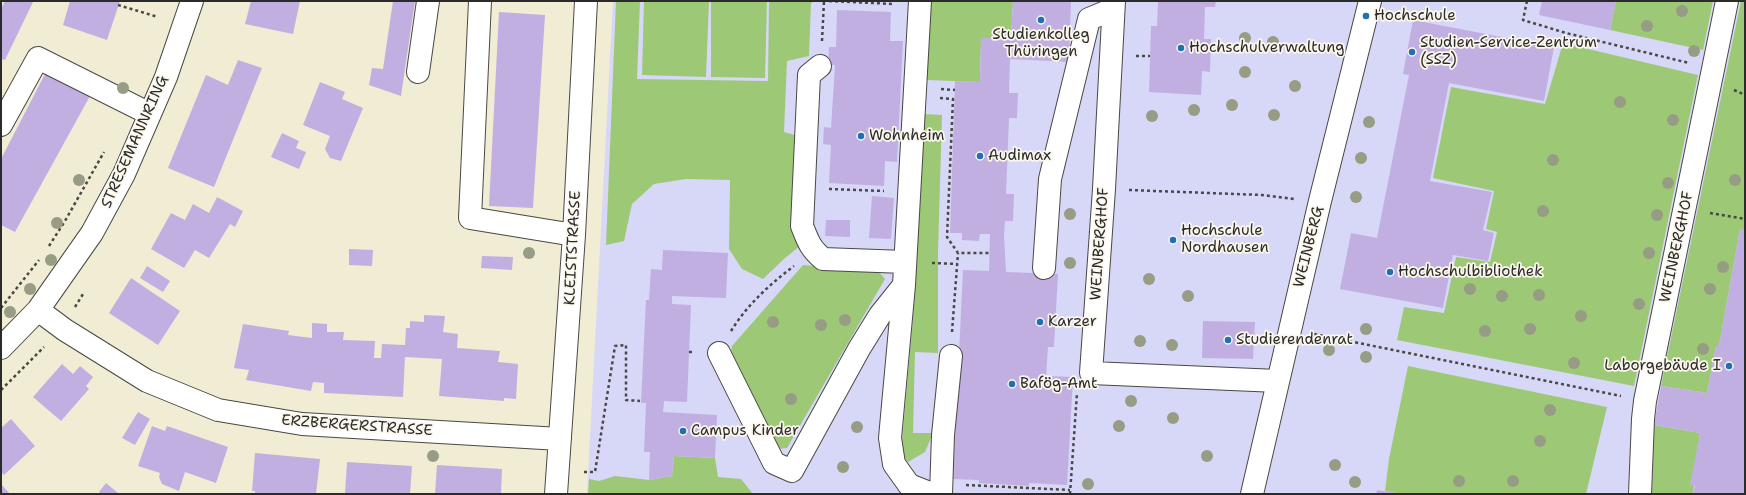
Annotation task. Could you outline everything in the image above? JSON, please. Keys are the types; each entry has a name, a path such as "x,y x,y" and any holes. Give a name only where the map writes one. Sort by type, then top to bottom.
{"street":[{"name":"STRESEMANNRING","path":"1,348 38,310 92,233 124,174 166,77 192,1"},
{"path":"418,72 428,1"},
{"path":"480,1 470,218 574,235"},
{"name":"KLEISTSTRASSE","path":"556,494 574,235 586,1"},
{"path":"920,1 904,285 890,438 894,464 909,485 938,491 951,356"},
{"name":"WEINBERG","path":"1252,494 1320,201 1370,1"},
{"name":"WEINBERGHOF","path":"1640,494 1645,401 1727,1"},
{"path":"1044,268 1050,179 1089,19 1113,5"},
{"name":"WEINBERGHOF","path":"1113,5 1104,189 1091,372 1278,381"},
{"path":"1,126 38,58 150,114"},
{"path":"820,66 809,75 802,226 810,246 823,259 905,262"},
{"path":"719,353 774,463 792,471 859,349 880,315 904,285"},
{"name":"ERZBERGERSTRASSE","path":"38,310 65,330 147,381 218,410 302,424 560,439"}],"path":[{"path":"822,43 824,1"},
{"path":"829,1 893,4"},
{"path":"1527,1 1523,20 1566,33 1714,69 1731,88 1745,95"},
{"path":"118,5 158,17"},
{"path":"156,24 160,12"},
{"path":"951,356 958,252 947,237 953,99"},
{"path":"47,249 65,221 104,150"},
{"path":"803,188 910,192"},
{"path":"1123,190 1262,195 1320,201"},
{"path":"1684,209 1745,219"},
{"path":"689,352 719,353 737,322 770,285 814,251"},
{"path":"958,252 989,253"},
{"path":"1,308 44,254"},
{"path":"1290,329 1645,401"},
{"path":"558,469 595,472 615,346 626,345 626,400 640,401"},
{"path":"1070,494 1077,388"},
{"path":"938,491 1070,490"}],"shaded area":[{"name":"Hochschule Nordhausen","path":"613,1 1745,1 1745,494 587,494"}],"green space":[{"path":"616,1 640,1 637,79 768,81 769,1 816,1 811,3 809,56 787,61 784,132 798,136 800,246 763,279 742,269 729,249 730,180 686,179 654,184 632,204 624,241 606,245"},
{"path":"644,1 709,1 706,77 642,75"},
{"path":"711,1 767,1 765,78 711,77"},
{"path":"931,1 1013,1 1011,38 981,38 980,82 927,80"},
{"path":"1616,1 1713,1 1703,50 1610,30"},
{"path":"1741,1 1745,1 1745,229 1740,229 1719,346 1716,346 1707,393 1661,386"},
{"path":"1563,43 1698,75 1634,386 1397,340 1404,307 1444,313 1456,257 1490,262 1497,232 1486,229 1494,191 1433,178 1451,87 1545,104"},
{"path":"924,114 942,115 938,252 938,353 915,352 913,433 933,433 925,452 908,462 901,453 914,306"},
{"path":"803,265 878,271 885,279 787,448 778,449 730,358 732,346"},
{"path":"1408,366 1607,407 1586,494 1401,494 1385,491 1389,459"},
{"path":"1654,425 1700,433 1693,494 1652,494"},
{"path":"674,456 715,458 718,477 741,479 753,494 588,494 589,479 599,481 615,476 649,480 672,476"}],"building":[{"path":"5,1 33,2 5,60 1,59 1,9"},
{"path":"70,1 120,1 107,40 63,25"},
{"path":"251,1 300,1 293,34 245,24"},
{"path":"393,1 415,1 401,96 369,85 372,68 383,69"},
{"path":"1013,1 1071,1 1069,62 1010,59 1009,93 1018,93 1017,118 1009,118 1006,194 1014,194 1013,221 1005,221 1004,235 1006,272 1058,274 1054,347 1048,347 1046,376 1073,377 1067,485 1029,483 1029,486 979,483 979,480 953,479 963,270 989,271 990,234 980,234 979,241 962,240 962,233 950,233 955,81 980,82 981,38 1011,38"},
{"name":"Hochschulverwaltung","path":"1158,1 1216,1 1215,7 1205,7 1204,39 1211,39 1210,72 1202,71 1201,95 1149,92 1151,26 1157,26"},
{"path":"1542,1 1616,1 1610,30 1539,15"},
{"path":"837,10 891,12 890,41 903,41 897,162 885,161 884,186 829,183 831,145 823,144 824,127 831,128 835,65 828,65 829,47 836,47"},
{"path":"499,12 545,15 533,208 489,206"},
{"path":"1413,20 1554,47 1544,101 1449,83 1430,181 1492,192 1483,230 1494,233 1488,261 1453,255 1443,308 1340,289 1351,233 1377,238 1409,75 1403,74"},
{"path":"238,60 262,68 214,187 168,168 206,75 228,85"},
{"path":"45,74 90,96 15,232 1,225 1,159"},
{"path":"320,82 345,92 342,99 363,108 341,161 330,158 325,149 330,136 303,125"},
{"path":"282,133 299,141 296,148 306,152 299,169 271,157"},
{"path":"872,196 894,198 891,239 869,238"},
{"path":"217,197 243,211 235,227 230,224 209,258 195,250 184,268 151,249 171,213 185,220 193,204 209,213"},
{"path":"826,220 850,220 850,237 825,236"},
{"name":"Laborgebäude I","path":"1740,229 1745,229 1745,494 1693,494 1695,486 1690,485 1700,433 1654,425 1661,386 1707,393 1716,346 1719,346"},
{"path":"349,249 373,250 372,266 349,265"},
{"path":"663,250 728,253 726,298 672,296 672,304 691,305 687,402 664,401 663,412 717,415 715,458 674,456 672,476 649,480 650,452 644,452 646,403 641,403 646,300 649,300 651,269 662,270"},
{"path":"482,256 513,257 512,270 481,268"},
{"path":"147,266 170,281 163,292 140,278"},
{"path":"131,278 180,311 158,345 109,313"},
{"path":"424,315 445,316 443,332 458,334 457,348 500,351 498,362 518,364 516,399 504,398 504,401 439,396 442,359 405,357 403,397 324,393 324,383 313,382 311,391 246,380 249,370 234,368 243,324 289,331 288,335 312,338 312,323 327,324 327,332 344,332 343,340 375,341 374,358 381,358 382,344 405,345 406,328 410,328 410,321 424,322"},
{"name":"Studierendenrat","path":"1203,321 1255,322 1253,359 1202,358"},
{"path":"62,364 73,374 80,366 93,377 86,386 89,389 61,421 33,397"},
{"path":"138,412 150,419 135,445 122,438"},
{"path":"11,419 35,446 4,475 1,472 1,428"},
{"path":"152,426 165,431 167,426 228,447 216,483 185,472 179,491 162,484 159,477 160,473 138,466"},
{"path":"255,453 320,459 316,494 255,494 255,491 252,491"},
{"path":"347,462 412,466 410,494 345,494"},
{"path":"437,465 502,469 501,494 435,494"},
{"path":"106,483 118,493 101,494 99,492"},
{"path":"1,484 10,494 1,494"},
{"path":"1377,490 1396,493 1396,494 1376,494"}],"place":[{"name":"Hochschule","path":"1366,16"},
{"name":"Studienkolleg Thüringen","path":"1041,20"},
{"name":"Hochschulverwaltung","path":"1181,48"},
{"name":"Studien-Service-Zentrum (SSZ)","path":"1412,52"},
{"name":"Wohnheim","path":"861,136"},
{"name":"Audimax","path":"980,156"},
{"name":"Hochschule Nordhausen","path":"1173,240"},
{"name":"Hochschulbibliothek","path":"1390,272"},
{"name":"Karzer","path":"1040,322"},
{"name":"Studierendenrat","path":"1228,340"},
{"name":"Laborgebäude I","path":"1729,366"},
{"name":"Bafög-Amt","path":"1012,384"},
{"name":"Campus Kinder","path":"683,431"}]}
